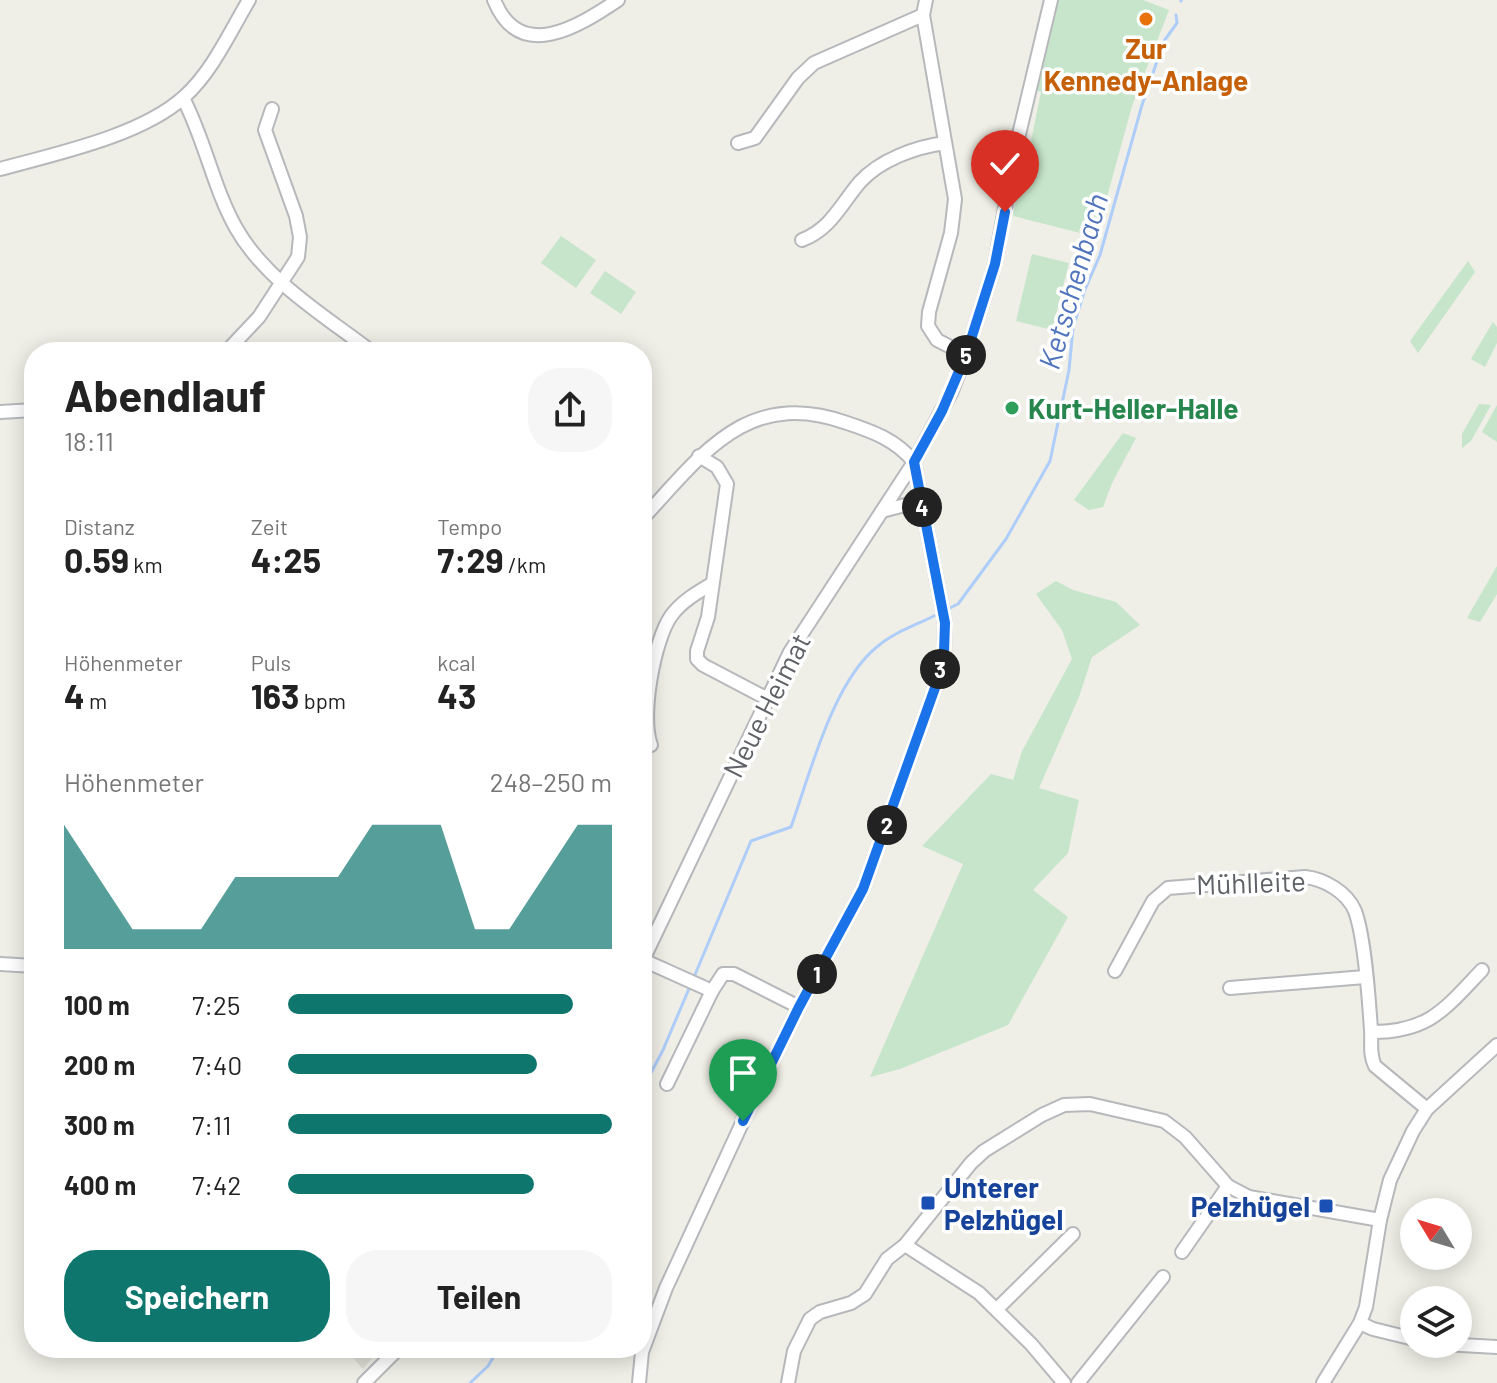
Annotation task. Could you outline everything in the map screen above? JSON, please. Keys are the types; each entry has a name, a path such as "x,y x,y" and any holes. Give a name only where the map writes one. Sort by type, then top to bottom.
{"street":[{"path":"0,169 122,132 155,117 183,98 204,74 249,0"},
{"path":"494,0 508,23 523,33 541,36 567,29 618,0"},
{"path":"926,0 923,15 955,199 951,233 928,326 937,340 966,355"},
{"name":"Neue Heimat","path":"652,942 806,625 914,462 942,411 966,355 995,264 1016,147 1051,0"},
{"path":"738,143 755,138 798,78 814,63 923,15"},
{"path":"183,98 194,119 224,204 238,231 262,263 283,283 359,342"},
{"path":"236,342 250,329 298,257 300,237 296,216 265,130 272,109"},
{"path":"802,240 828,225 872,170 927,145 945,143"},
{"path":"0,412 24,411"},
{"path":"652,508 699,456 733,430 764,418 811,414 837,419 883,435 901,447 914,462 945,623 944,652 936,685 863,889 799,1007 743,1121 652,1325"},
{"path":"699,456 717,467 727,484 710,585 708,617 697,659 768,699"},
{"path":"882,511 905,505 919,513 925,522"},
{"path":"652,671 668,619 678,607 710,585"},
{"name":"Mühlleite","path":"1115,971 1153,901 1168,888 1305,877 1325,881 1339,891 1354,909 1372,1032 1370,1056 1375,1066 1427,1109"},
{"path":"0,964 24,965"},
{"path":"652,965 707,988"},
{"path":"1372,1032 1397,1032 1434,1017 1482,970"},
{"path":"667,1084 707,988 720,977 728,973 799,1007"},
{"path":"1230,988 1365,977"},
{"path":"1323,1383 1360,1323 1366,1307 1390,1180 1413,1131 1427,1109 1497,1045"},
{"path":"788,1383 794,1351 810,1319 820,1312 858,1299 872,1285 887,1259 905,1245 984,1151 1042,1115 1073,1103 1164,1121 1185,1137 1228,1186 1249,1197 1380,1220"},
{"path":"1182,1252 1228,1186"},
{"path":"997,1309 1073,1234"},
{"path":"905,1245 965,1283 997,1309 1064,1383"},
{"path":"1078,1383 1163,1277"},
{"path":"1360,1323 1400,1336"},
{"path":"1472,1346 1497,1347"},
{"path":"364,1383 389,1358"},
{"path":"639,1383 641,1358"}],"shaded area":[{"path":"353,1358 372,1358 363,1369"}],"green space":[{"path":"1059,0 1143,0 1169,10 1132,106 1096,237 1013,216 1024,145 1030,146 1041,92 1035,90"},
{"path":"561,236 596,260 576,288 541,263"},
{"path":"1032,254 1069,263 1052,330 1016,321"},
{"path":"1468,261 1475,272 1418,353 1410,341"},
{"path":"605,271 636,292 621,314 590,293"},
{"path":"1493,322 1497,327 1497,343 1485,367 1471,359"},
{"path":"1479,404 1491,405 1471,441 1462,448 1462,434"},
{"path":"1497,405 1497,442 1482,432"},
{"path":"1123,433 1136,438 1103,507 1089,510 1074,500"},
{"path":"1497,566 1497,594 1480,622 1467,618"},
{"path":"1056,581 1073,590 1116,602 1140,625 1092,657 1079,697 1039,788 1079,800 1068,853 1033,890 1068,917 1008,1025 900,1069 870,1077 963,864 922,846 991,774 1013,780 1022,751 1072,659 1062,630 1036,594"}],"waterway":[{"name":"Ketschenbach","path":"948,609 958,604 1006,539 1050,461 1069,370 1073,328 1100,255 1142,105 1164,41 1177,23 1176,15"},
{"name":"Ketschenbach","path":"694,977 751,841 791,827 825,730 848,682 862,662 884,641 938,614"},
{"name":"Ketschenbach","path":"652,1071 691,984"},
{"name":"Ketschenbach","path":"470,1383 493,1358"}],"place":[{"name":"Zur Kennedy-Anlage","path":"1146,19"},
{"name":"Kurt-Heller-Halle","path":"1012,408"},
{"name":"Unterer Pelzhügel","path":"928,1203"},
{"name":"Pelzhügel","path":"1326,1206"}],"route":[{"path":"743,1121 799,1007 863,889 936,685 944,652 945,623 914,462 942,411 966,355 995,264 1005,212"}]}
